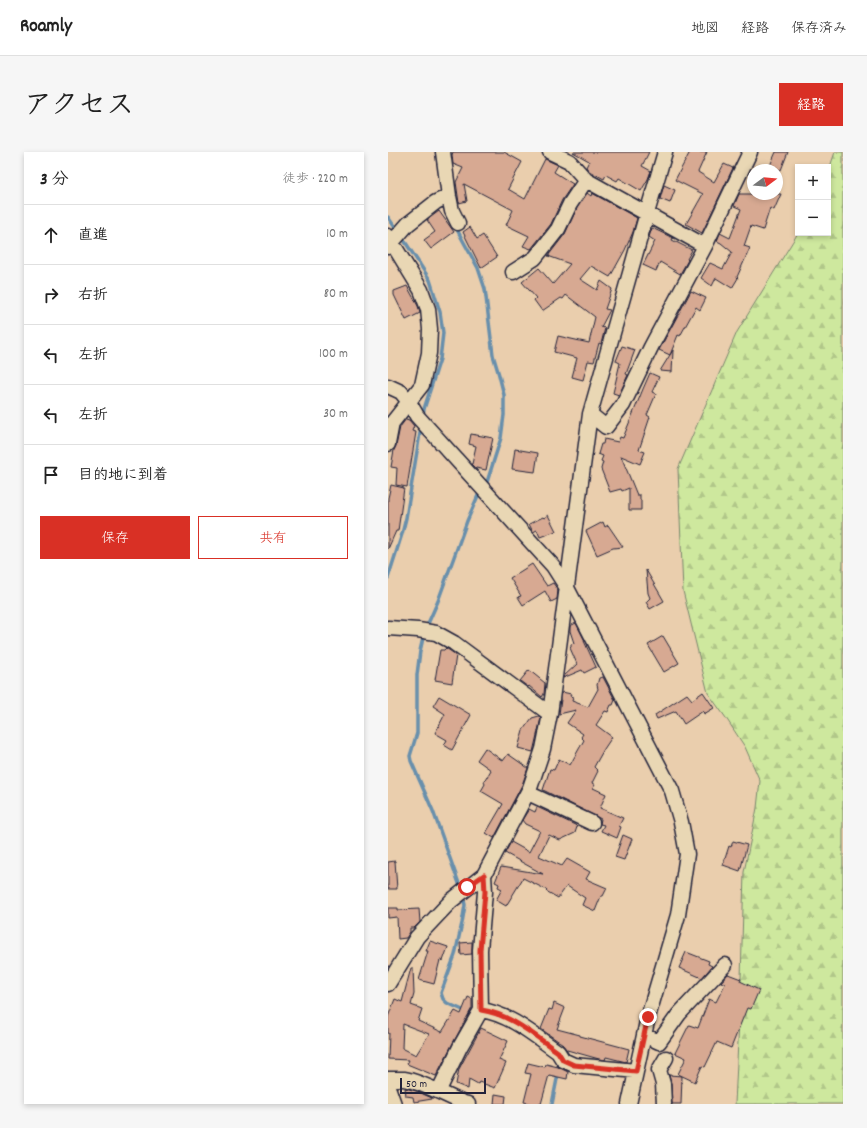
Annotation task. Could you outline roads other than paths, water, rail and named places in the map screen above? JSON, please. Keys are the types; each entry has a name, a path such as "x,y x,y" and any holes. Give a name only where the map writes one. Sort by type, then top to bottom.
{"street":[{"path":"444,152 444,198 458,223"},
{"path":"550,152 570,161 586,180 705,246"},
{"path":"388,984 417,937 455,898 484,875 528,793 543,749 550,714 590,414 646,213 665,152"},
{"path":"590,414 606,427 623,405 705,246 750,152"},
{"path":"513,272 535,258 547,243 558,228 570,204 586,180"},
{"path":"388,444 392,423 422,385 429,353 430,329 428,309 421,290 391,241 405,228 444,198"},
{"path":"388,386 401,392 422,420 553,566 567,588 672,791 681,822 687,854 678,915 648,1017 629,1104"},
{"path":"388,628 436,633 454,643 550,714"},
{"path":"528,793 592,823"},
{"path":"441,1086 460,1047 481,1010 480,950 485,892 484,875"},
{"path":"644,1035 659,1042 679,1014 725,965"},
{"path":"481,1010 489,1011 512,1021 558,1052 563,1060 574,1065 636,1071"},
{"path":"664,1104 664,1084 659,1070 666,1058"},
{"path":"388,1079 414,1082 468,1104"},
{"path":"388,1087 394,1104"}],"waterway":[{"path":"388,217 398,232"},
{"path":"455,226 478,268 485,289 493,355 504,395 504,415 501,438 487,482 484,486"},
{"path":"402,237 430,280 440,312 443,333 440,359 424,409 423,417"},
{"path":"388,578 406,518 421,427"},
{"path":"426,628 438,601 467,521 480,491"},
{"path":"424,634 417,675 417,733 410,756 433,811 461,889"},
{"path":"463,896 465,905 455,955 441,993 443,999 447,1003 474,1015"},
{"path":"552,1104 560,1064 559,1062"}]}
